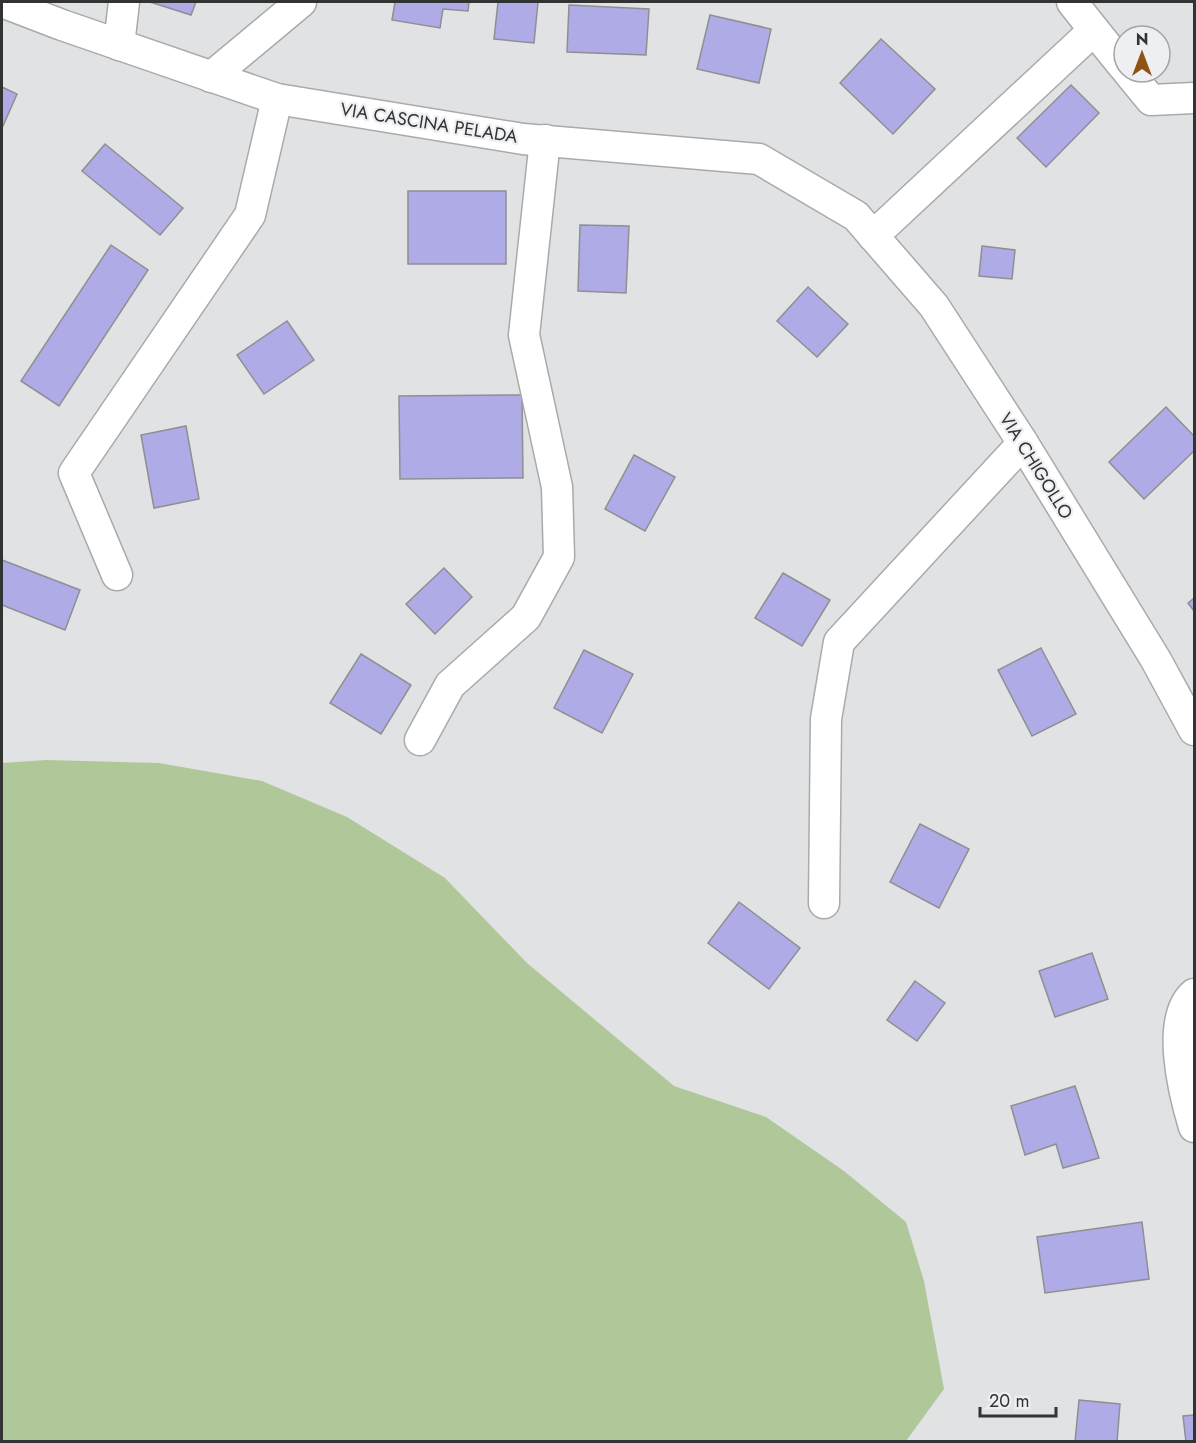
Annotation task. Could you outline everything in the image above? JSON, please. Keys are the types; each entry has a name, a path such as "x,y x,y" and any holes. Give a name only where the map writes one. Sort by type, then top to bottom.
{"street":[{"name":"VIA CASCINA PELADA","path":"2,2 277,99 545,140 759,159 865,226"},
{"path":"119,45 124,2"},
{"path":"212,77 301,2"},
{"path":"1072,2 1112,52"},
{"path":"865,226 1094,30"},
{"path":"1138,84 1151,100 1194,98"},
{"path":"117,575 74,473 250,215 277,99"},
{"path":"420,740 450,685 526,617 559,557 557,487 524,335 545,140"},
{"name":"VIA CHIGOLLO","path":"865,226 934,306 1023,444 1156,660 1194,730"},
{"path":"824,903 826,719 839,642 1023,444"},
{"path":"1194,994 1186,1001 1176,1040 1194,1127"}],"green space":[{"path":"46,760 159,763 262,781 347,817 445,878 527,963 674,1086 766,1117 844,1171 906,1222 924,1281 944,1389 906,1441 2,1441 2,763"}],"building":[{"path":"150,2 196,2 191,15"},
{"path":"395,2 469,2 468,11 443,9 440,28 392,20"},
{"path":"498,2 538,2 534,43 494,39"},
{"path":"569,5 649,9 646,55 567,52"},
{"path":"710,15 771,29 759,83 697,69"},
{"path":"881,39 935,89 893,134 840,83"},
{"path":"1071,85 1099,113 1046,167 1017,138"},
{"path":"2,87 17,94 3,126 2,125"},
{"path":"105,144 183,208 160,235 82,171"},
{"path":"408,191 506,191 506,264 408,264"},
{"path":"580,225 629,226 626,293 578,291"},
{"path":"111,245 148,270 59,406 21,381"},
{"path":"982,246 1015,250 1012,279 979,276"},
{"path":"808,287 848,324 817,357 777,321"},
{"path":"287,321 314,360 264,394 237,355"},
{"path":"522,395 523,478 400,479 399,396"},
{"path":"1166,407 1194,436 1194,451 1144,499 1109,462"},
{"path":"186,426 199,499 154,508 141,435"},
{"path":"634,455 675,477 645,531 605,509"},
{"path":"2,560 80,590 65,630 2,605"},
{"path":"444,568 472,597 435,634 406,604"},
{"path":"783,573 830,600 802,646 755,618"},
{"path":"1194,598 1194,611 1188,603"},
{"path":"1041,648 1076,714 1032,736 998,670"},
{"path":"584,650 633,674 602,733 554,708"},
{"path":"361,654 411,685 381,734 330,703"},
{"path":"920,824 969,849 939,908 890,882"},
{"path":"739,902 800,948 769,989 708,943"},
{"path":"1092,953 1108,999 1055,1017 1039,971"},
{"path":"915,981 945,1003 917,1041 887,1020"},
{"path":"1075,1086 1099,1158 1063,1168 1056,1144 1025,1155 1011,1106"},
{"path":"1142,1222 1149,1279 1045,1293 1037,1237"},
{"path":"1079,1400 1120,1404 1117,1442 1075,1442"},
{"path":"1194,1415 1194,1442 1186,1442 1183,1416"}]}
